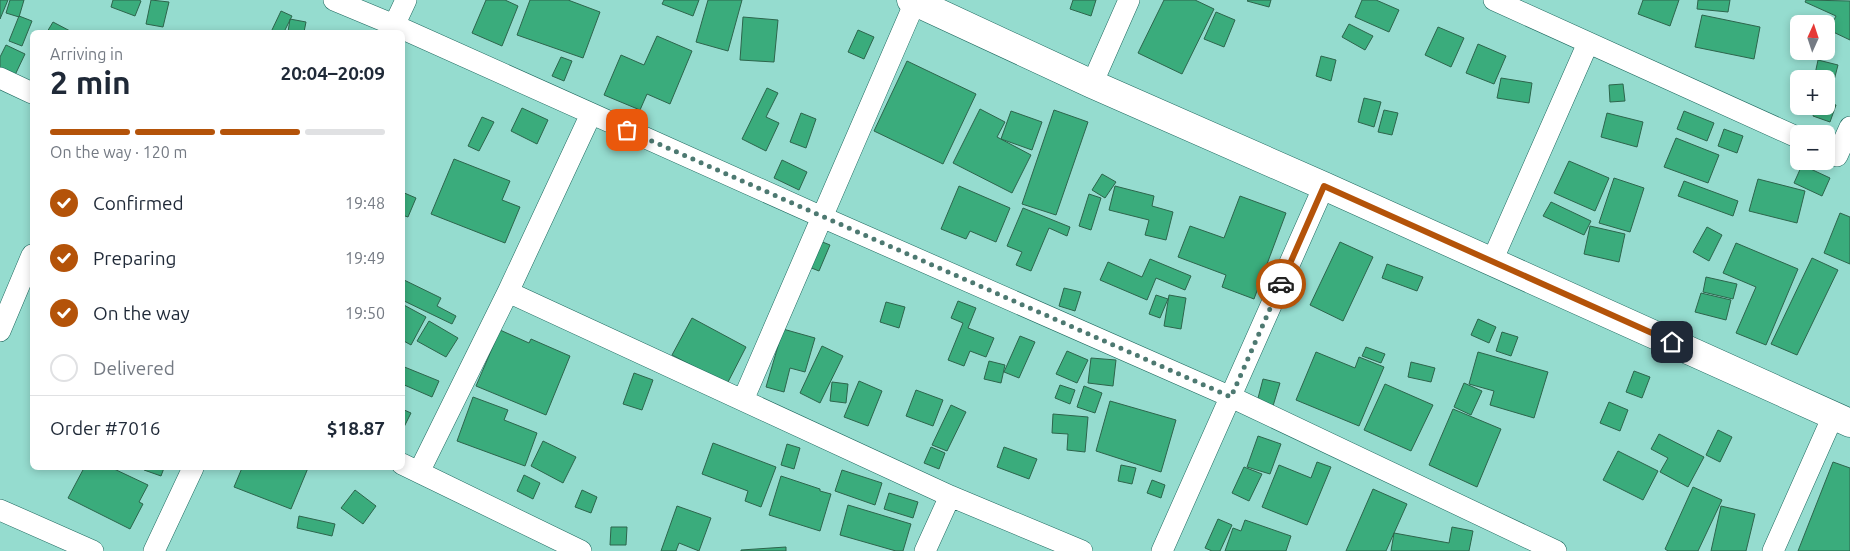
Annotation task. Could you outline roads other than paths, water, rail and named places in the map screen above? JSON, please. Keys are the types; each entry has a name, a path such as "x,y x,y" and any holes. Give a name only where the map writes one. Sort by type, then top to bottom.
{"street":[{"path":"334,0 393,29 406,0"},
{"path":"1092,84 1129,0"},
{"path":"1494,0 1790,134"},
{"path":"743,400 913,1 1092,84 1492,261 1842,419 1773,551"},
{"path":"405,34 591,114 1231,397 1556,551"},
{"path":"1492,261 1588,43"},
{"path":"0,78 30,92"},
{"path":"581,551 411,468 508,292 591,114"},
{"path":"1838,156 1850,127"},
{"path":"1162,551 1324,186"},
{"path":"0,330 30,261"},
{"path":"508,292 950,496 1082,551"},
{"path":"154,551 192,470"},
{"path":"925,551 950,496"},
{"path":"0,510 93,551"}]}
